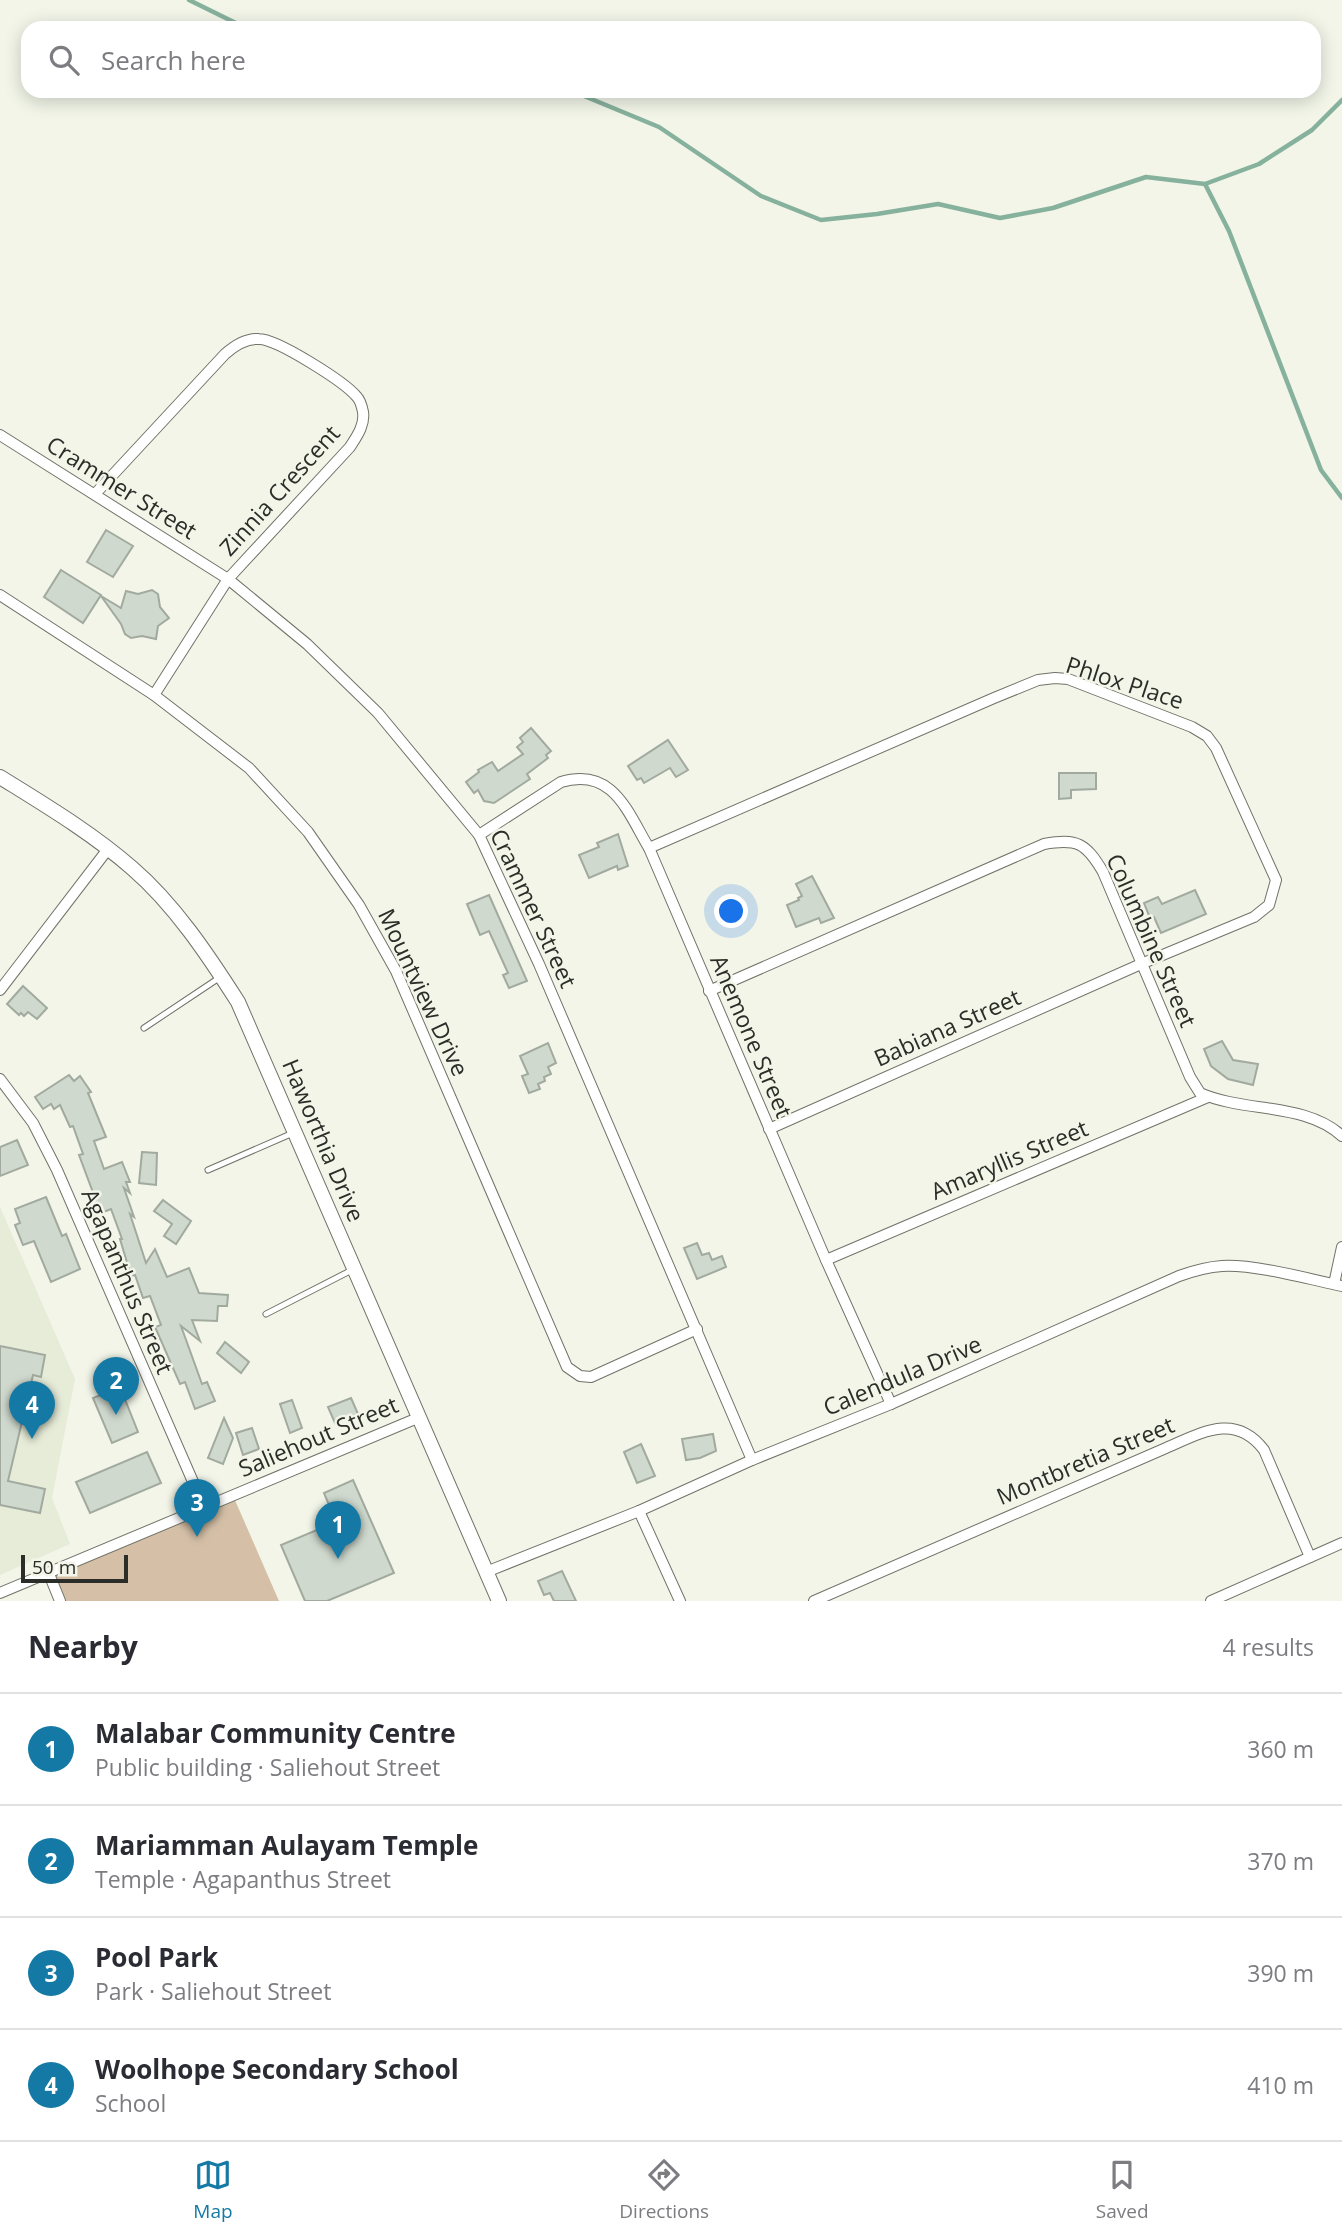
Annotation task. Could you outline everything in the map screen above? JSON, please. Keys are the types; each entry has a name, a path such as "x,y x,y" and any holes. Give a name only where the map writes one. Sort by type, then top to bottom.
{"street":[{"name":"Zinnia Crescent","path":"95,494 236,344 258,339 271,341 344,385 359,398 363,422 350,447 228,579 154,695"},
{"name":"Crammer Street","path":"0,435 228,579 307,643 378,713 439,783 479,835 539,964 752,1460"},
{"name":"Mountview Drive","path":"1,597 154,695 249,768 308,832 359,905 396,971 567,1367 580,1376 591,1377 697,1329"},
{"name":"Phlox Place","path":"649,848 1027,685 1055,678 1068,680 1192,727 1207,736 1216,748 1276,880 1269,905 1254,916 1141,964"},
{"name":"Haworthia Drive","path":"0,777 134,869 164,900 222,976 252,1030 499,1601"},
{"name":"Anemone Street","path":"479,835 561,782 575,778 589,779 598,781 612,791 649,848 709,992 891,1404"},
{"name":"Columbine Street","path":"709,992 1044,844 1067,840 1092,853 1103,872 1189,1077 1200,1093 1208,1097"},
{"path":"0,990 108,849"},
{"name":"Babiana Street","path":"769,1129 1141,964"},
{"name":"Agapanthus Street","path":"0,1079 33,1123 57,1170 204,1507"},
{"path":"1208,1097 1311,1118 1329,1125 1342,1136"},
{"name":"Amaryllis Street","path":"826,1260 1208,1097"},
{"path":"1338,1285 1342,1247"},
{"name":"Calendula Drive","path":"486,1572 639,1511 752,1460 891,1404 1165,1281 1201,1269 1224,1266 1244,1267 1338,1285"},
{"name":"Saliehout Street","path":"0,1593 420,1417"},
{"name":"Montbretia Street","path":"814,1601 1185,1439 1222,1428 1246,1434 1264,1450 1310,1557"},
{"path":"639,1511 680,1601"},
{"path":"1211,1601 1342,1543"},
{"path":"48,1574 60,1601"}],"lane":[{"path":"144,1028 222,976"},
{"path":"208,1170 296,1131"},
{"path":"266,1314 355,1268"}],"shaded area":[{"path":"0,1207 75,1379 52,1498 70,1544 0,1575"},
{"path":"234,1498 279,1601 61,1601 49,1576"}],"building":[{"path":"106,530 133,546 113,577 87,562"},
{"path":"61,570 101,595 83,623 44,597"},
{"path":"152,590 158,594 160,607 169,618 158,626 156,639 142,636 131,638 125,634 101,596 121,608 126,591 138,594"},
{"path":"531,728 551,751 546,755 548,758 527,774 530,779 494,803 484,801 478,790 474,793 466,782 479,772 478,770 492,762 498,771 523,754 517,747 523,742 520,738"},
{"path":"668,740 688,770 676,777 670,768 644,783 641,778 637,780 628,766"},
{"path":"1059,773 1096,773 1096,789 1071,790 1071,798 1059,799"},
{"path":"618,834 628,866 618,870 617,866 589,878 579,855 599,847 597,843"},
{"path":"812,876 834,918 821,923 819,918 796,927 787,905 802,896 796,884"},
{"path":"1195,890 1206,914 1161,933 1154,917 1150,918 1144,903 1158,897 1162,904"},
{"path":"489,895 527,981 509,988 503,975 508,973 489,931 480,935 467,904"},
{"path":"23,986 47,1008 37,1019 28,1012 24,1016 21,1013 19,1015 7,1004"},
{"path":"1222,1041 1233,1060 1258,1064 1253,1085 1228,1079 1211,1066 1204,1049"},
{"path":"548,1043 556,1063 548,1067 551,1074 538,1084 540,1089 529,1093 522,1076 528,1074 520,1056"},
{"path":"69,1075 74,1081 80,1076 91,1092 88,1093 106,1137 94,1141 104,1169 122,1162 130,1182 126,1182 130,1193 124,1188 134,1217 130,1214 146,1263 155,1249 167,1277 189,1268 199,1293 228,1295 227,1306 218,1306 217,1321 192,1320 200,1341 181,1326 202,1384 207,1382 215,1401 195,1409 185,1382 180,1384 155,1327 161,1325 150,1296 143,1298 135,1275 131,1276 111,1209 96,1215 90,1200 95,1198 79,1155 83,1154 73,1126 70,1127 60,1105 54,1109 51,1104 43,1109 35,1097"},
{"path":"17,1140 28,1165 0,1176 0,1147"},
{"path":"142,1152 157,1153 156,1185 139,1183"},
{"path":"46,1197 62,1236 66,1234 80,1269 51,1282 34,1241 23,1245 15,1225 20,1223 15,1209"},
{"path":"163,1200 191,1221 176,1244 164,1236 172,1224 154,1211"},
{"path":"697,1243 702,1255 709,1253 712,1260 722,1256 726,1267 697,1279 684,1248"},
{"path":"225,1342 249,1362 241,1373 217,1353"},
{"path":"0,1346 45,1355 41,1377 33,1375 8,1481 45,1489 40,1513 0,1505"},
{"path":"120,1387 138,1432 112,1443 93,1398"},
{"path":"351,1398 358,1414 335,1423 328,1407"},
{"path":"292,1400 302,1428 290,1433 280,1404"},
{"path":"224,1418 233,1438 223,1464 208,1458"},
{"path":"252,1428 259,1449 243,1455 236,1433"},
{"path":"713,1434 716,1451 700,1458 686,1460 682,1439"},
{"path":"641,1444 655,1476 637,1483 624,1452"},
{"path":"147,1452 161,1483 90,1513 76,1482"},
{"path":"353,1480 394,1573 327,1601 305,1601 281,1545 336,1522 324,1493"},
{"path":"562,1571 576,1601 554,1601 550,1593 544,1595 538,1581"}],"waterway":[{"path":"189,0 232,21"},
{"path":"589,98 659,127 761,196 821,220 938,204 1000,218 1053,208 1146,177 1205,184 1259,164 1312,130 1342,100"},
{"path":"1205,184 1229,231 1321,470 1342,498"}],"place":[{"name":"Mariamman Aulayam Temple","path":"116,1415"},
{"name":"Woolhope Secondary School","path":"32,1439"},
{"name":"Pool Park","path":"197,1537"},
{"name":"Malabar Community Centre","path":"338,1559"}]}
